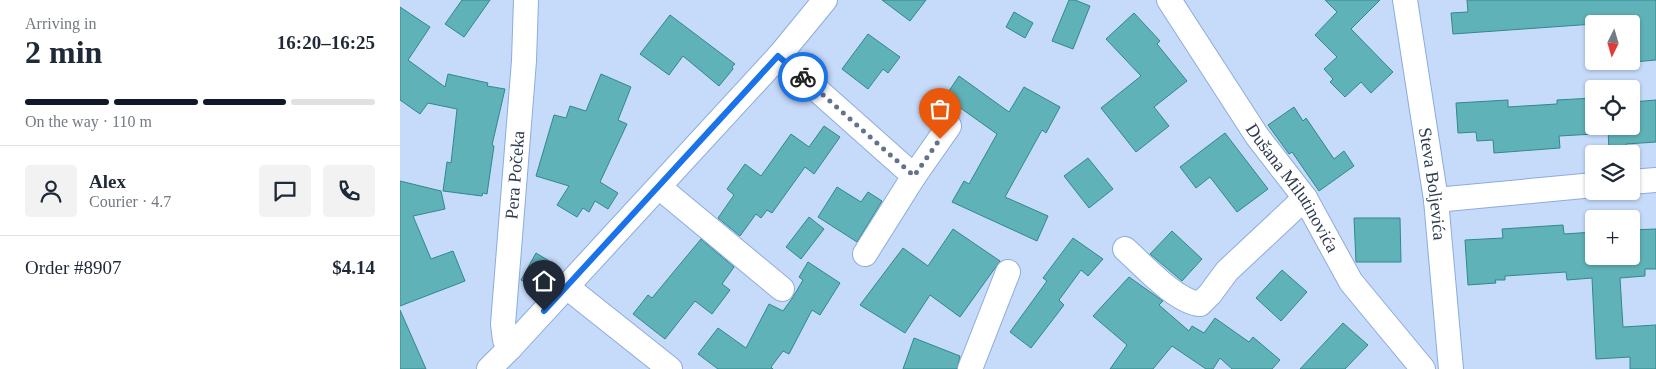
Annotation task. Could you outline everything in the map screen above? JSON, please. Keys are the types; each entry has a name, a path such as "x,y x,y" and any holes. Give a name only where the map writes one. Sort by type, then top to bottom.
{"street":[{"name":"Pera Počeka","path":"510,348 505,340 503,324 524,61 526,0"},
{"path":"489,369 778,56 825,0"},
{"name":"Dušana Milutinovića","path":"1169,0 1257,136 1305,198 1351,282 1423,369"},
{"name":"Steva Boljevića","path":"1405,0 1436,200 1451,369"},
{"path":"778,56 914,176"},
{"path":"865,254 914,176 949,126"},
{"path":"1640,181 1656,180"},
{"path":"659,186 782,288"},
{"path":"1436,200 1585,187"},
{"path":"1125,249 1178,297 1192,304 1200,304 1227,271 1305,198"},
{"path":"970,369 1008,272"},
{"path":"567,286 670,369"}],"building":[{"path":"462,0 490,0 464,37 445,24"},
{"path":"882,0 926,0 910,21"},
{"path":"1069,0 1075,0 1090,6 1073,49 1052,41"},
{"path":"1325,0 1380,0 1351,29 1393,72 1371,93 1361,82 1345,97 1330,82 1333,79 1324,69 1337,57 1315,35 1337,12"},
{"path":"1467,0 1656,0 1656,60 1640,61 1640,15 1585,15 1585,25 1453,34 1451,13 1468,12"},
{"path":"400,7 430,27 408,60 445,87 448,74 488,83 487,86 505,89 492,145 494,146 487,194 483,193 482,196 443,191 447,162 451,163 457,109 428,103 420,114 400,100"},
{"path":"1014,12 1033,23 1025,38 1006,27"},
{"path":"1134,13 1160,41 1157,44 1187,81 1154,107 1169,126 1136,152 1101,108 1141,76 1106,39"},
{"path":"670,15 735,64 719,86 683,56 669,75 640,54"},
{"path":"868,34 900,57 888,73 883,69 868,89 842,69"},
{"path":"601,74 631,87 618,120 627,124 600,182 618,193 608,209 595,201 589,212 583,208 577,217 557,205 569,186 536,176 554,115 566,118 570,106 586,111"},
{"path":"959,76 1009,112 1024,87 1060,107 1046,133 1042,130 1005,197 1048,216 1037,241 952,202 964,181 969,184 997,134 945,97"},
{"path":"1585,98 1585,135 1559,136 1560,148 1494,153 1493,140 1477,141 1476,132 1458,133 1456,103 1508,100 1508,107 1557,104 1557,100"},
{"path":"1656,100 1656,142 1609,145 1608,135 1640,135 1640,101"},
{"path":"1294,107 1303,121 1306,118 1334,159 1344,151 1354,166 1319,191 1292,152 1289,154 1268,125"},
{"path":"824,126 840,137 814,174 805,167 772,213 767,210 761,218 756,214 740,236 718,218 734,195 727,189 745,164 761,176 791,134 809,147"},
{"path":"1225,133 1268,189 1237,212 1210,177 1196,188 1180,167"},
{"path":"1088,158 1113,189 1089,208 1064,176"},
{"path":"400,181 441,191 445,209 413,216 431,259 453,251 465,281 400,306"},
{"path":"837,187 861,202 868,192 882,201 857,242 818,217"},
{"path":"809,217 824,229 801,259 786,247"},
{"path":"1354,218 1400,218 1401,262 1356,262"},
{"path":"1563,225 1564,234 1585,233 1585,265 1640,265 1640,230 1656,229 1656,269 1645,269 1645,276 1620,278 1623,327 1656,325 1656,369 1630,369 1630,357 1596,359 1592,278 1567,280 1566,272 1505,276 1505,280 1495,280 1496,283 1468,285 1465,240 1503,238 1502,229"},
{"path":"953,229 1000,261 960,317 930,295 905,333 860,305 903,248 928,266"},
{"path":"1172,231 1202,259 1182,281 1150,254"},
{"path":"1073,238 1103,259 1088,276 1081,270 1059,300 1064,305 1031,348 1010,332 1047,281 1043,278"},
{"path":"701,239 734,267 722,284 730,290 712,314 695,301 665,339 633,314 648,295 652,298"},
{"path":"536,253 551,262 536,289 521,280"},
{"path":"808,262 840,283 820,315 812,310 789,354 783,351 771,367 773,369 718,369 698,354 718,328 746,348 769,304 783,311 803,280 799,277"},
{"path":"1282,270 1307,292 1281,321 1256,298"},
{"path":"1129,277 1163,301 1159,305 1189,331 1192,326 1204,333 1215,318 1249,342 1253,337 1280,360 1272,369 1232,369 1220,358 1213,369 1206,369 1172,346 1153,369 1110,369 1127,345 1093,316"},
{"path":"400,310 426,369 400,369"},
{"path":"1343,323 1368,345 1345,369 1300,369"},
{"path":"914,338 960,356 957,369 903,369"}],"way so far":[{"path":"803,77 914,176 940,139"}],"route":[{"path":"544,311 778,56 803,77"}]}
